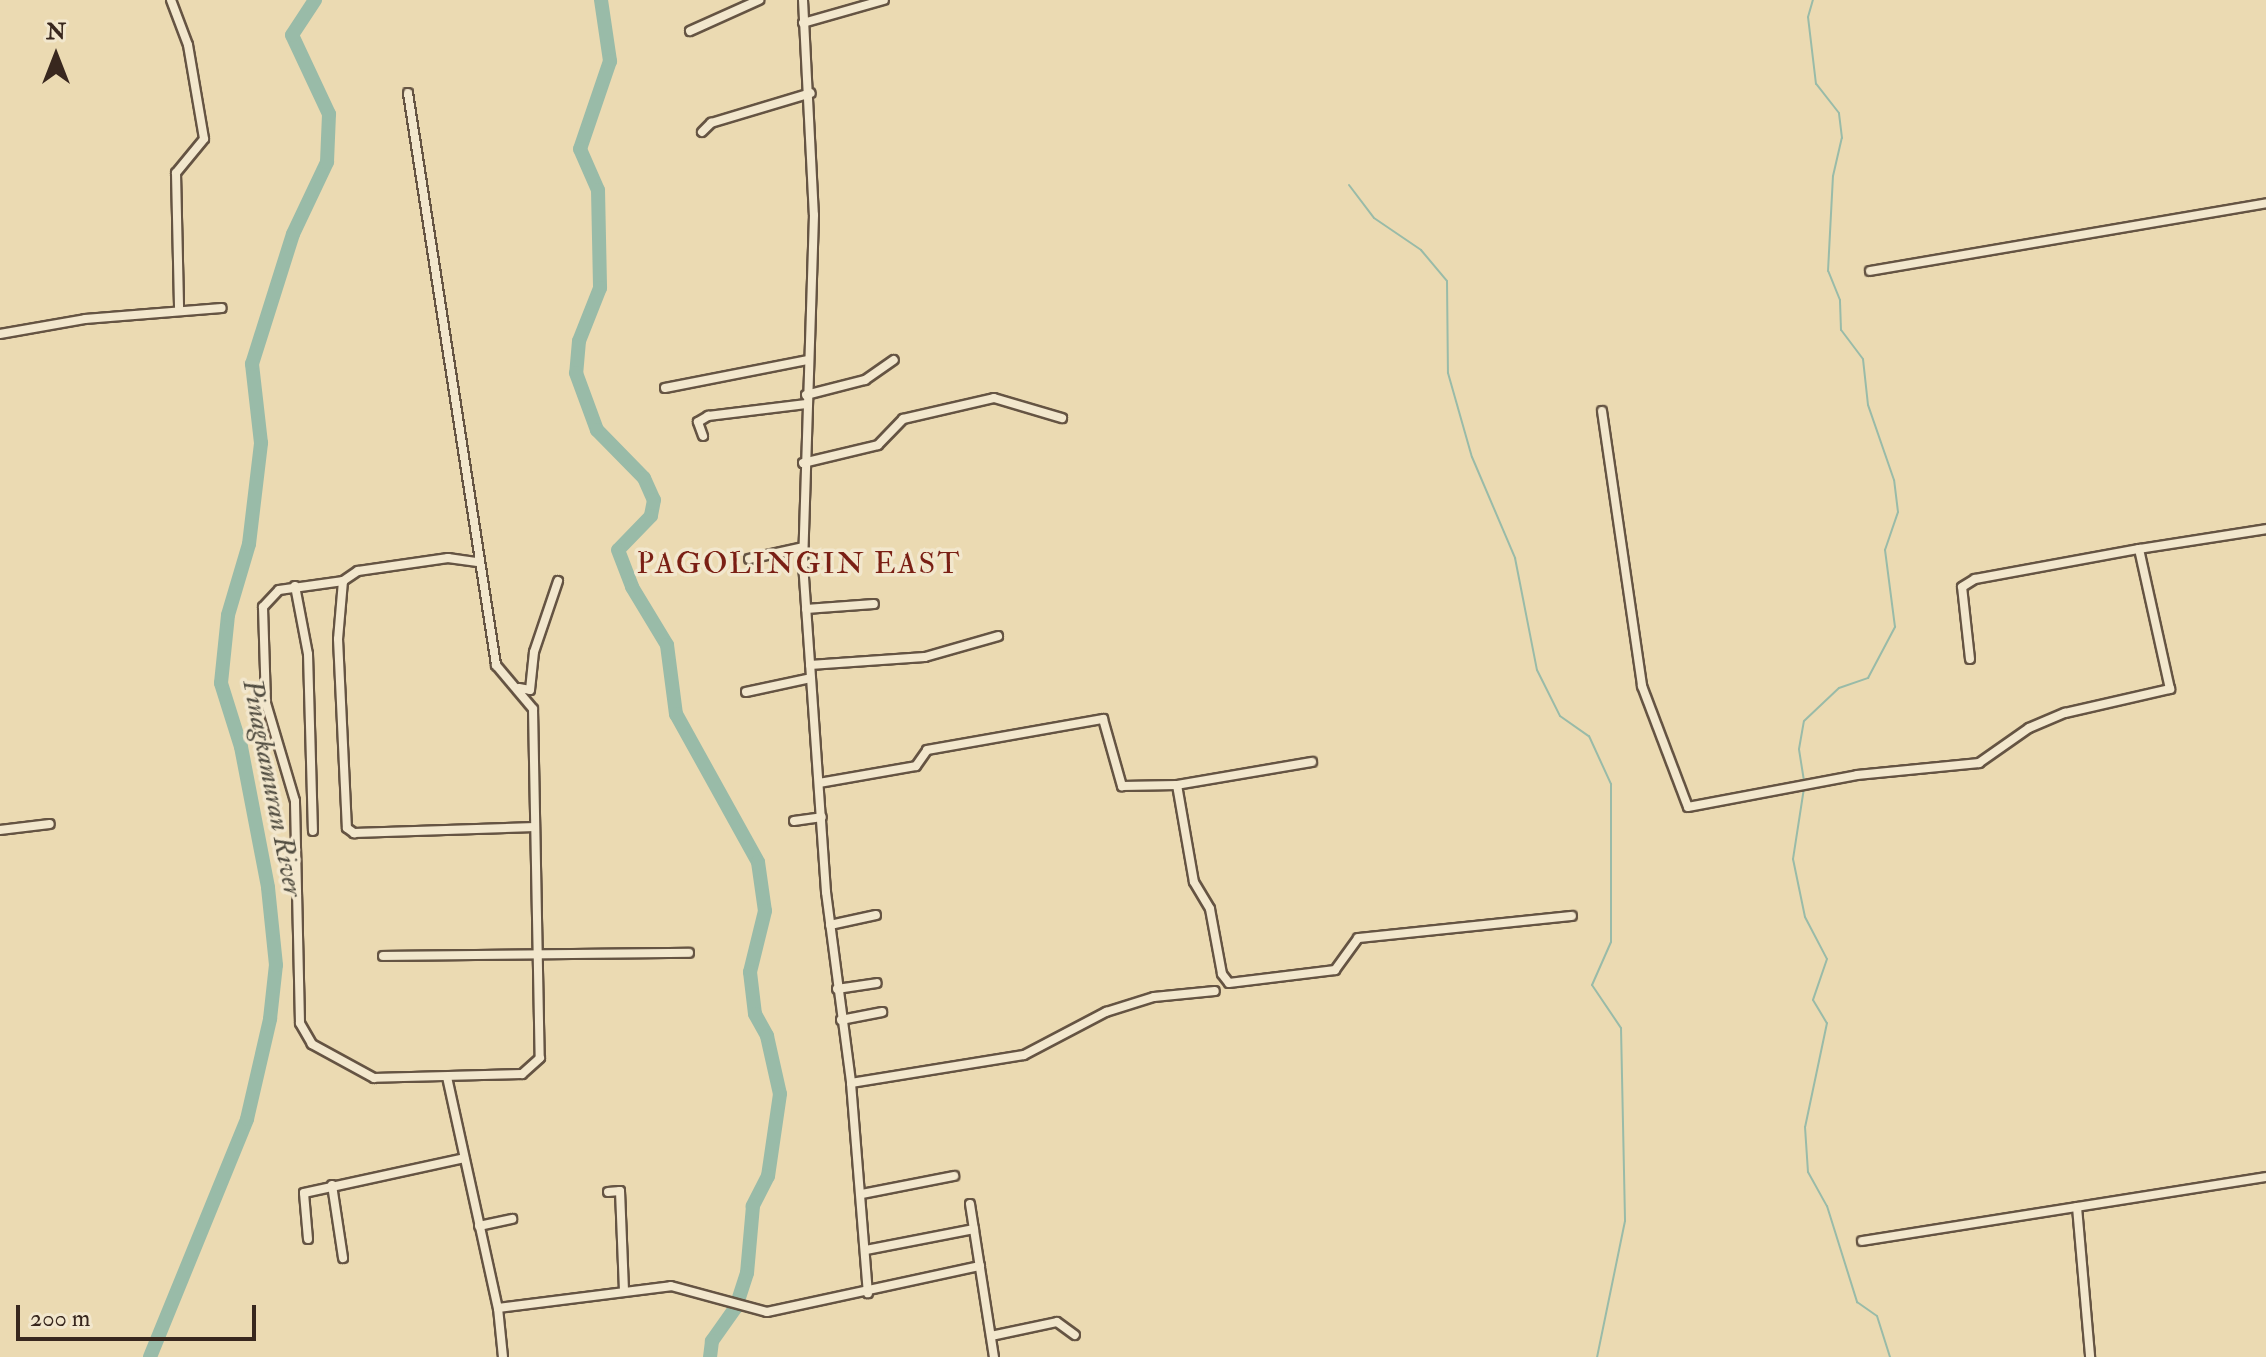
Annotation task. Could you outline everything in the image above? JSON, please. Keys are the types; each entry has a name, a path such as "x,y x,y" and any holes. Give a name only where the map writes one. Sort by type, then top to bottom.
{"street":[{"path":"171,0 188,45 204,139 176,173 179,310"},
{"path":"690,31 759,0"},
{"path":"803,0 811,93 808,360 803,463 806,609 830,925 851,1083 868,1293"},
{"path":"803,23 884,0"},
{"path":"408,93 447,317 476,562 496,665 505,681 519,688 530,690 534,652 558,581"},
{"path":"702,132 711,123 811,93"},
{"path":"1870,271 2266,203"},
{"path":"0,334 179,310 222,308"},
{"path":"665,388 808,360"},
{"path":"703,436 698,422 708,416 806,400 865,380 894,360"},
{"path":"803,463 878,445 903,419 994,398 1062,418"},
{"path":"1602,411 1642,686 1683,804 1812,782 1979,763 2029,728 2065,713 2170,689 2139,549"},
{"path":"1970,659 1962,587 1975,579 2266,529"},
{"path":"749,559 803,547"},
{"path":"476,562 418,561 358,571 343,581 295,586 268,596 263,607 262,663 266,703 295,801 300,1023 312,1044 348,1069 374,1078 447,1077 533,1070 540,1058 533,709 519,688"},
{"path":"343,581 338,639 347,828 354,833 535,827"},
{"path":"295,586 308,654 313,831"},
{"path":"806,609 874,604"},
{"path":"810,665 925,657 998,636"},
{"path":"746,692 811,678"},
{"path":"819,783 916,766 927,750 1103,719 1122,786 1177,785 1312,762"},
{"path":"1177,785 1194,882 1210,909 1222,974 1229,983 1335,970 1358,938 1572,916"},
{"path":"794,821 822,817"},
{"path":"0,830 50,824"},
{"path":"830,925 876,915"},
{"path":"383,956 539,957 689,953"},
{"path":"837,989 877,983"},
{"path":"851,1083 1024,1055 1106,1012 1154,997 1215,991"},
{"path":"841,1020 882,1012"},
{"path":"447,1077 498,1308 501,1357"},
{"path":"308,1239 304,1193 464,1158"},
{"path":"862,1194 954,1176"},
{"path":"1862,1241 2266,1177"},
{"path":"332,1185 343,1258"},
{"path":"608,1192 620,1191 624,1290"},
{"path":"970,1204 994,1357"},
{"path":"2077,1207 2090,1357"},
{"path":"479,1226 512,1219"},
{"path":"866,1250 974,1229"},
{"path":"498,1308 671,1286 715,1297 749,1311 868,1293 980,1266"},
{"path":"991,1336 1057,1322 1075,1335"}],"waterway":[{"name":"Pinagkamuran River","path":"150,1357 247,1119 270,1019 276,965 268,887 241,747 221,683 228,615 249,544 261,443 252,364 293,234 327,162 329,114 292,35 315,0"},
{"path":"601,0 610,61 580,149 598,190 600,288 579,341 576,373 597,430 644,478 654,500 651,516 618,550 632,587 667,645 676,714 758,862 765,911 750,972 755,1014 767,1036 780,1094 768,1176 753,1206 747,1273 736,1307 712,1341 710,1357"},
{"path":"1804,781 1799,749 1804,721 1839,688 1868,678 1895,627 1885,550 1898,512 1894,480 1868,405 1863,359 1841,330 1840,300 1828,271 1833,176 1842,138 1839,113 1816,84 1808,17 1813,0"},
{"path":"1349,185 1374,218 1421,250 1447,281 1448,373 1472,457 1515,558 1537,670 1560,716 1589,736 1611,784 1611,942 1592,985 1621,1028 1625,1221 1597,1357"},
{"path":"1804,788 1793,859 1805,917 1827,959 1813,1000 1827,1023 1805,1127 1808,1172 1827,1206 1857,1302 1877,1316 1890,1357"}],"district":[{"name":"PAGOLINGIN EAST","path":"799,564"}]}
